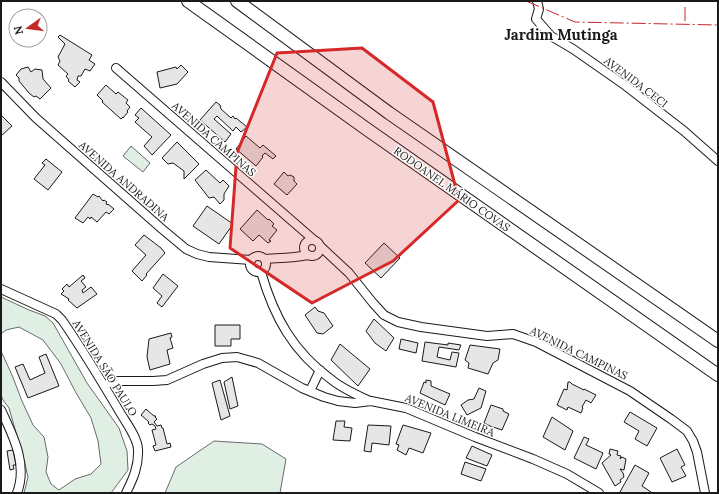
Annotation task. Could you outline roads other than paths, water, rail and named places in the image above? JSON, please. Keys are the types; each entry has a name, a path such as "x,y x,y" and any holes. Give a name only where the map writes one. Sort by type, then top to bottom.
{"highway":[{"name":"RODOANEL MÁRIO COVAS","path":"188,1 368,130 718,375"},
{"path":"237,1 389,112 718,341"}],"street":[{"name":"AVENIDA CECI","path":"537,1 539,9 536,19 551,36 573,49 626,86 684,132 718,162"},
{"name":"AVENIDA CAMPINAS","path":"116,68 297,226 309,248 338,262"},
{"name":"AVENIDA ANDRADINA","path":"1,82 36,118 186,249 209,257 251,260"},
{"name":"AVENIDA CAMPINAS","path":"309,248 318,242 320,246 349,273 384,315 398,322 421,327 487,336 513,334 536,342 630,391 671,418 687,432 693,440 697,452 705,493"},
{"path":"261,272 254,271 251,268 251,260 254,257 262,256 265,259 298,257 309,248"},
{"path":"261,272 266,267 265,259"},
{"path":"261,272 279,321 308,360 332,381 370,401"},
{"name":"AVENIDA SÃO PAULO","path":"1,289 56,314 73,336 104,385 134,436 138,447 136,472 126,493"},
{"name":"AVENIDA LIMEIRA","path":"104,385 116,381 167,380 179,376 203,364 222,358 237,357 258,363 310,391 338,401 355,403 370,401 406,408 533,459 567,474 600,493"},
{"path":"310,391 320,370"},
{"path":"1,410 20,458 22,473 17,493"}],"district":[{"name":"Jardim Mutinga","path":"561,34"}]}
